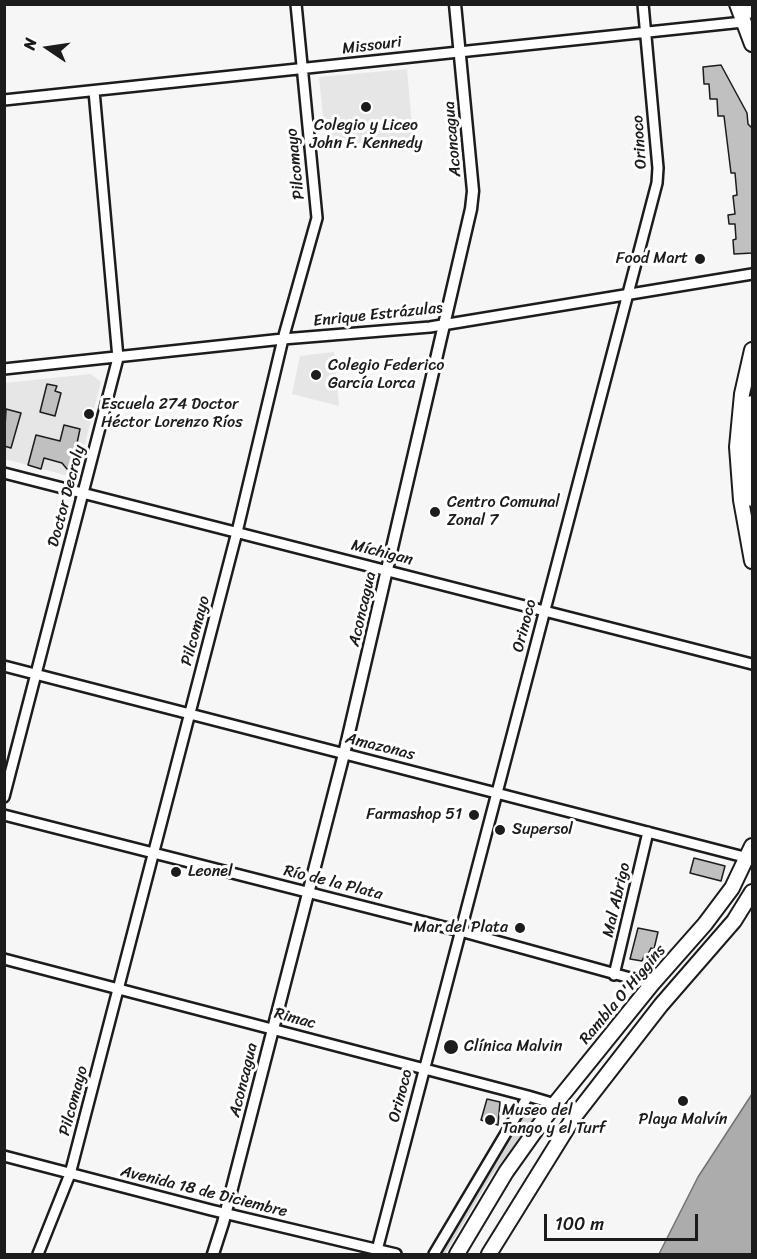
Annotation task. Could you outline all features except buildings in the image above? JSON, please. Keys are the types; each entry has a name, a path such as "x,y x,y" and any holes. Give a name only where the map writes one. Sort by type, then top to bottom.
{"main road":[{"path":"737,4 748,17"},
{"path":"750,4 748,17 753,44"},
{"path":"753,350 742,394 737,447 741,501 753,561"},
{"path":"753,403 748,445 753,499"},
{"name":"Rambla O'Higgins","path":"457,1254 506,1172 555,1104 652,984 705,924 732,888 750,852"},
{"path":"489,1254 574,1117 661,1005 734,921 753,892"}],"street":[{"name":"Pilcomayo","path":"38,1254 70,1174 237,532 283,339 317,218 296,4"},
{"name":"Aconcagua","path":"213,1254 344,753 471,209 473,191 455,4"},
{"name":"Orinoco","path":"377,1250 658,176 643,4"},
{"name":"Missouri","path":"4,100 646,34 748,17"},
{"name":"Doctor Decroly","path":"4,797 118,358 94,91"},
{"name":"Enrique Estrázulas","path":"4,369 283,339 423,328 753,274"},
{"name":"Míchigan","path":"4,473 753,664"},
{"name":"Amazonas","path":"4,666 648,832 750,852"},
{"name":"Río de la Plata","path":"4,815 460,931 652,984"},
{"name":"Mal Abrigo","path":"614,975 648,832"},
{"name":"Rimac","path":"4,959 528,1096 555,1104 574,1117"},
{"path":"434,1254 528,1096"},
{"name":"Avenida 18 de Diciembre","path":"4,1156 396,1254"}],"shaded area":[{"name":"Colegio y Liceo John F. Kennedy","path":"407,69 413,138 326,146 319,77"},
{"name":"Colegio Federico García Lorca","path":"334,352 339,406 292,394 300,356"},
{"path":"91,374 101,382 76,478 5,459 4,383"},
{"path":"752,1094 752,1254 659,1254 698,1177"},
{"path":"529,1105 538,1107 540,1110 492,1175 445,1254 441,1254"}],"place":[{"name":"Colegio y Liceo John F. Kennedy","path":"366,107"},
{"name":"Food Mart","path":"700,259"},
{"name":"Colegio Federico García Lorca","path":"316,375"},
{"name":"Escuela 274 Doctor Héctor Lorenzo Ríos","path":"89,414"},
{"name":"Centro Comunal Zonal 7","path":"435,512"},
{"name":"Farmashop 51","path":"474,815"},
{"name":"Supersol","path":"500,830"},
{"name":"Leonel","path":"176,872"},
{"name":"Mar del Plata","path":"520,928"},
{"name":"Clínica Malvin","path":"451,1047"},
{"name":"Playa Malvín","path":"683,1101"},
{"name":"Museo del Tango y el Turf","path":"490,1120"}]}
